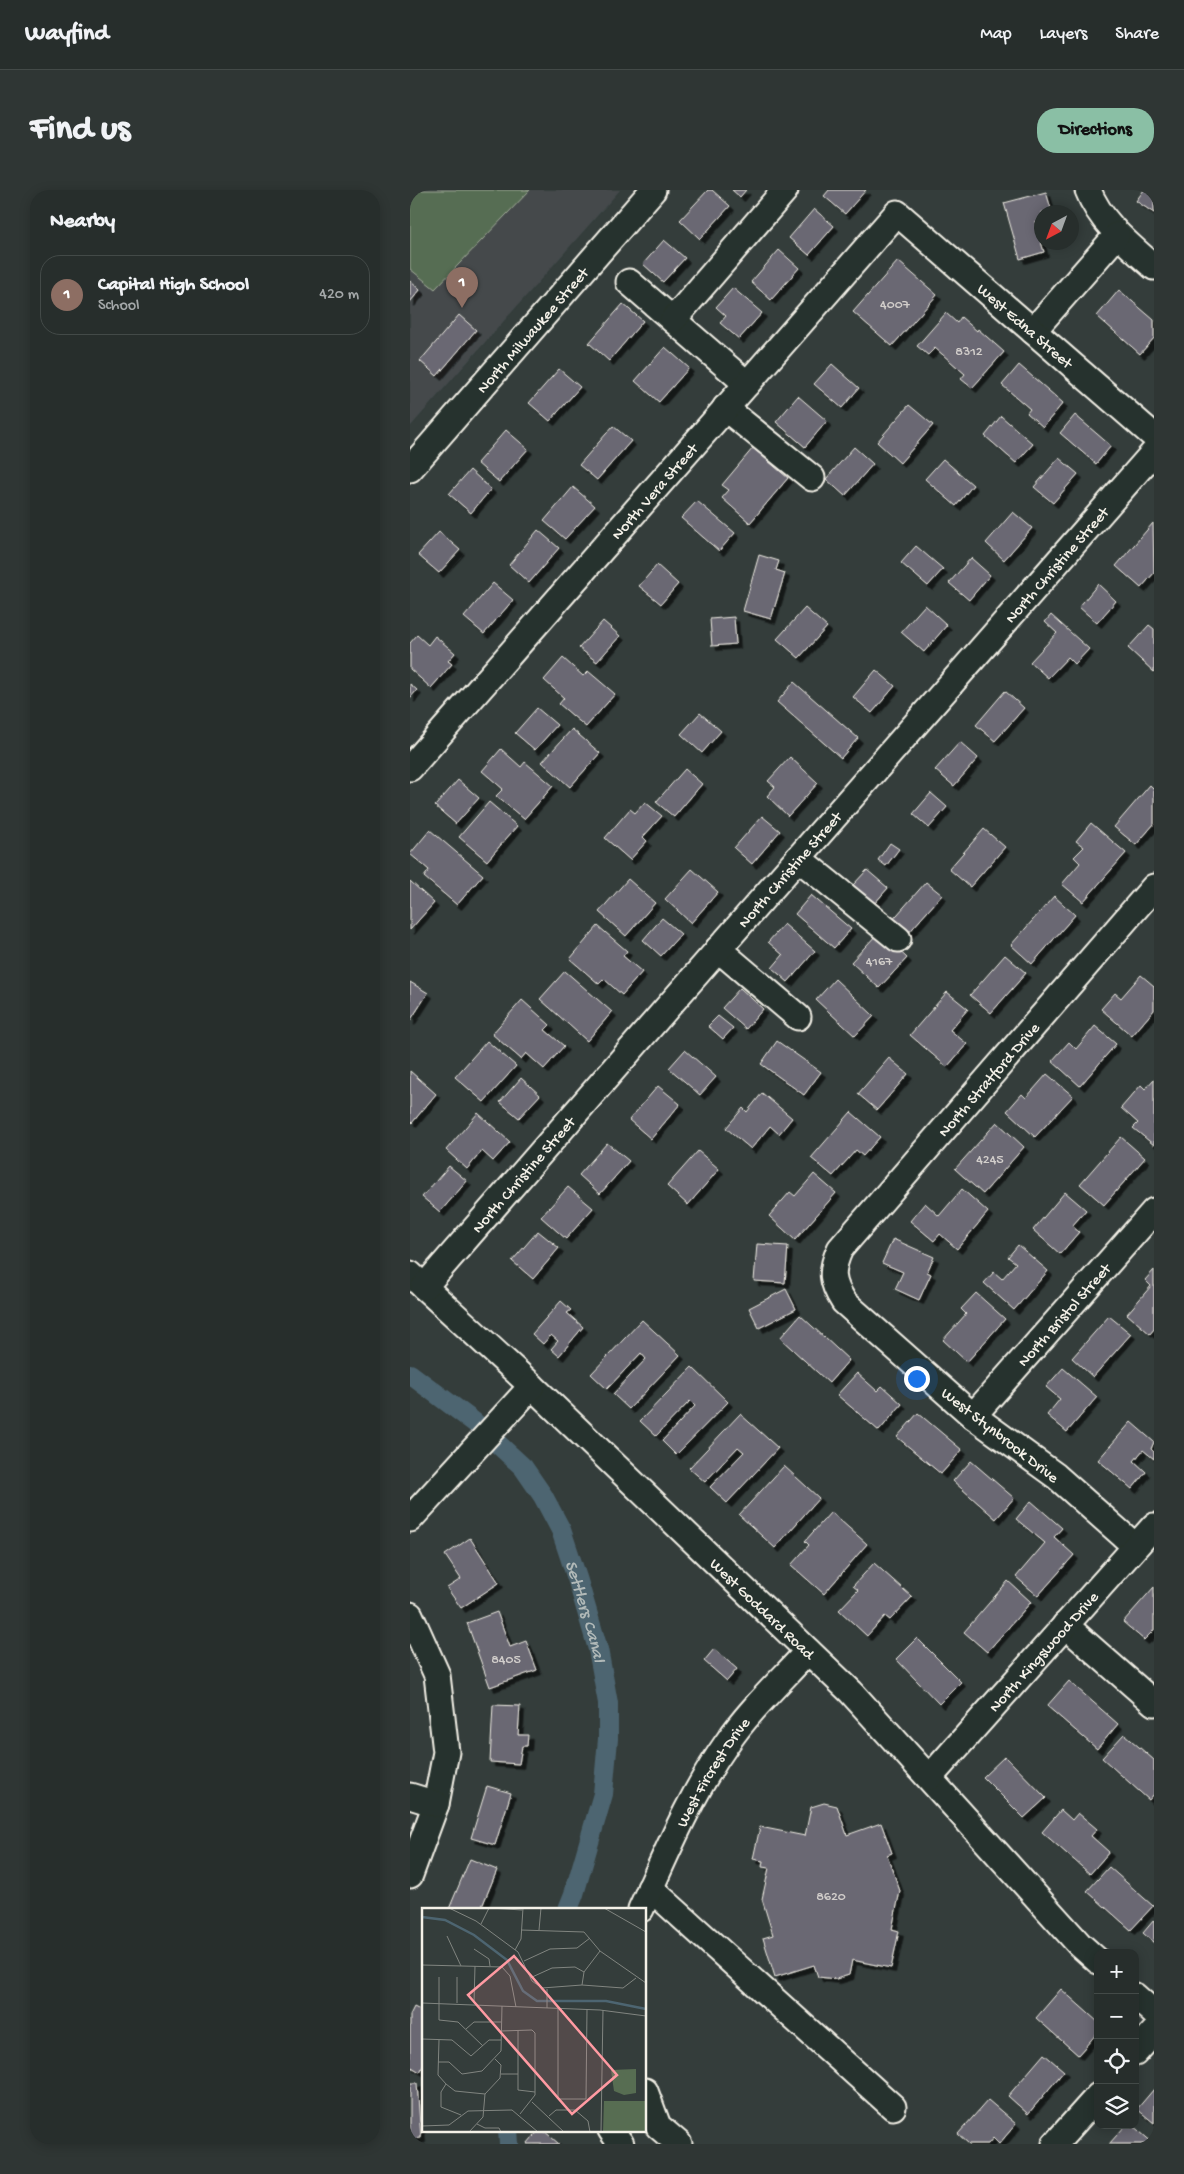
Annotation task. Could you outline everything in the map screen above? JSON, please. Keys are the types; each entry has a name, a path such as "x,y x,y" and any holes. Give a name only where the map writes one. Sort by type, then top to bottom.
{"street":[{"name":"North Milwaukee Street","path":"410,469 653,190"},
{"path":"673,320 785,190"},
{"path":"1088,190 1091,199 1117,235 1154,267"},
{"name":"West Edna Street","path":"897,213 1154,436"},
{"name":"North Vera Street","path":"410,768 897,213"},
{"path":"1033,331 1117,235"},
{"path":"629,282 747,384"},
{"path":"725,408 812,478"},
{"name":"North Christine Street","path":"417,1281 718,949 1154,452"},
{"path":"798,858 898,940"},
{"name":"North Stratford Drive","path":"832,1275 840,1249 1154,887"},
{"path":"718,949 798,1017"},
{"name":"North Bristol Street","path":"973,1416 1154,1211"},
{"name":"West Stynbrook Drive","path":"832,1275 835,1289 844,1302 973,1416 1056,1476 1135,1546"},
{"name":"West Goddard Road","path":"417,1281 532,1386 851,1692 930,1777 1078,1944 1094,1958"},
{"path":"410,1519 532,1386"},
{"name":"North Kingswood Drive","path":"930,1777 1154,1526"},
{"path":"410,1615 437,1675 446,1752 436,1804 410,1875"},
{"path":"1065,1625 1154,1703"},
{"name":"West Fircrest Drive","path":"645,1899 686,1812 718,1757 758,1705 808,1651"},
{"path":"410,1796 436,1804"},
{"path":"645,1899 893,2106"},
{"path":"1139,2000 1154,2013"},
{"path":"1139,2049 1154,2032"},
{"path":"646,2094 658,2126 678,2144"},
{"path":"1055,2144 1094,2100"},
{"path":"612,2132 620,2144"}],"shaded area":[{"path":"410,190 620,190 410,427"}],"green space":[{"path":"410,190 530,190 435,289 410,269"}],"building":[{"path":"708,190 712,190 730,206 700,239 680,220"},
{"path":"732,190 746,190 740,197"},
{"path":"829,190 866,190 845,214 824,196"},
{"path":"1144,190 1154,190 1154,213 1136,201"},
{"path":"1046,192 1050,205 1034,205 1034,250 1043,250 1044,252 1020,259 1004,203"},
{"path":"814,209 834,226 809,255 789,238"},
{"path":"664,240 685,258 663,282 643,264"},
{"path":"779,250 799,268 771,300 751,282"},
{"path":"898,261 937,295 892,346 853,312"},
{"path":"410,281 420,290 410,302"},
{"path":"733,288 762,313 739,339 720,323 726,316 716,307"},
{"path":"1119,290 1154,320 1154,338 1140,354 1097,316"},
{"path":"623,304 643,321 609,361 589,343"},
{"path":"946,313 957,323 961,317 1004,352 972,388 961,379 965,374 935,348 928,355 917,346"},
{"path":"459,315 476,330 437,376 420,361"},
{"path":"665,347 689,368 659,402 635,381"},
{"path":"832,364 859,388 842,408 814,384"},
{"path":"1019,365 1063,403 1043,427 1027,413 1030,409 1002,385"},
{"path":"559,369 580,387 550,421 529,403"},
{"path":"798,396 827,421 805,447 776,422"},
{"path":"909,405 933,425 900,463 877,442"},
{"path":"1075,415 1111,446 1096,464 1060,433"},
{"path":"1001,416 1033,444 1016,463 985,436"},
{"path":"613,426 631,441 597,480 579,465"},
{"path":"506,430 528,449 499,482 477,463"},
{"path":"854,447 873,464 845,496 826,479"},
{"path":"753,448 788,478 750,523 722,498 729,490 722,485"},
{"path":"1059,458 1078,474 1053,503 1034,487"},
{"path":"943,459 973,485 956,506 925,479"},
{"path":"470,470 491,489 471,513 449,494"},
{"path":"573,487 595,506 565,539 544,521"},
{"path":"697,501 735,533 719,551 681,518"},
{"path":"1013,512 1032,528 1004,560 986,543"},
{"path":"1153,523 1154,573 1141,588 1116,566"},
{"path":"538,530 559,548 529,583 509,565"},
{"path":"439,532 460,550 439,573 418,555"},
{"path":"916,546 943,569 928,586 901,563"},
{"path":"759,555 779,561 776,570 785,573 771,619 743,611"},
{"path":"971,558 990,575 969,600 949,583"},
{"path":"657,565 678,584 661,604 639,586"},
{"path":"493,583 513,600 484,634 464,617"},
{"path":"1098,584 1116,601 1097,623 1079,607"},
{"path":"925,605 947,625 924,652 901,632"},
{"path":"805,608 827,627 799,658 777,639"},
{"path":"1051,615 1089,649 1075,664 1068,657 1048,678 1030,662 1057,633 1045,622"},
{"path":"734,617 736,644 712,646 710,619"},
{"path":"603,621 620,636 597,662 579,648"},
{"path":"1149,625 1154,629 1154,672 1128,648"},
{"path":"417,635 428,645 435,636 455,653 448,661 452,664 431,688 410,669 410,643"},
{"path":"563,658 583,676 588,671 615,694 586,727 559,704 564,698 544,680"},
{"path":"876,670 895,686 872,713 853,697"},
{"path":"794,682 858,738 841,758 777,702"},
{"path":"410,684 417,690 410,698"},
{"path":"1005,691 1024,708 995,741 976,725"},
{"path":"537,708 557,725 535,750 515,733"},
{"path":"700,713 721,731 702,753 681,734"},
{"path":"572,729 600,753 570,787 542,762"},
{"path":"960,742 978,758 954,786 935,770"},
{"path":"501,749 521,767 525,762 553,786 524,819 496,796 503,789 482,771"},
{"path":"790,757 818,783 788,816 767,796 775,787 768,781"},
{"path":"685,769 702,784 674,817 656,802"},
{"path":"458,780 479,798 456,824 435,806"},
{"path":"1150,785 1154,789 1154,824 1136,845 1114,827"},
{"path":"931,793 947,807 929,828 913,814"},
{"path":"489,802 517,826 487,861 459,837"},
{"path":"645,802 662,816 643,837 647,841 630,860 605,838 630,809 635,813"},
{"path":"762,816 780,831 752,864 734,848"},
{"path":"1091,823 1126,853 1083,902 1062,884 1080,863 1074,857 1084,847 1076,841"},
{"path":"984,829 1005,847 970,887 949,869"},
{"path":"430,830 483,875 457,905 424,877 429,870 410,854"},
{"path":"890,843 899,849 886,866 878,860"},
{"path":"692,869 718,892 691,923 665,899"},
{"path":"867,870 888,888 874,904 853,885"},
{"path":"628,879 655,903 626,936 599,912"},
{"path":"410,881 434,903 410,930"},
{"path":"926,882 942,895 906,936 890,923"},
{"path":"811,895 851,929 834,948 795,914"},
{"path":"1054,896 1075,915 1032,964 1011,945"},
{"path":"662,918 681,934 661,956 643,940"},
{"path":"784,924 815,951 788,982 772,968 783,955 768,942"},
{"path":"598,926 627,951 623,956 642,972 622,995 604,979 599,984 570,959"},
{"path":"879,932 907,958 879,988 851,962"},
{"path":"1005,955 1026,973 991,1013 970,995"},
{"path":"565,971 612,1012 587,1041 540,999"},
{"path":"1141,975 1154,986 1154,1010 1132,1036 1101,1009 1115,993 1121,998"},
{"path":"835,979 874,1016 855,1036 816,1000"},
{"path":"410,982 428,993 410,1021"},
{"path":"740,988 763,1009 746,1029 722,1008"},
{"path":"947,992 968,1009 950,1030 967,1044 947,1067 910,1035"},
{"path":"522,1000 550,1025 545,1030 564,1046 544,1069 526,1053 521,1059 492,1034"},
{"path":"718,1016 733,1028 723,1039 708,1026"},
{"path":"1095,1026 1116,1044 1080,1086 1052,1061 1069,1042 1076,1049"},
{"path":"487,1041 516,1066 484,1102 455,1077"},
{"path":"777,1041 821,1072 804,1095 761,1064"},
{"path":"685,1050 716,1077 700,1095 669,1068"},
{"path":"889,1058 908,1074 877,1110 858,1094"},
{"path":"410,1071 436,1094 412,1123 410,1121"},
{"path":"1047,1074 1073,1096 1035,1137 1007,1111 1022,1094 1026,1098"},
{"path":"521,1078 540,1095 519,1118 500,1102"},
{"path":"1154,1079 1154,1145 1133,1128 1138,1123 1121,1108 1141,1085 1145,1089"},
{"path":"658,1086 680,1104 651,1139 629,1120"},
{"path":"762,1093 792,1118 779,1134 770,1126 751,1149 726,1128 743,1108 747,1112"},
{"path":"851,1112 880,1137 863,1156 856,1150 833,1176 811,1158"},
{"path":"478,1113 510,1142 493,1161 482,1151 467,1169 446,1150"},
{"path":"997,1122 1024,1147 983,1194 955,1169"},
{"path":"1121,1137 1145,1158 1104,1205 1080,1184"},
{"path":"607,1143 629,1161 600,1194 579,1175"},
{"path":"698,1151 719,1169 688,1205 667,1186"},
{"path":"449,1166 467,1181 440,1212 422,1197"},
{"path":"814,1174 836,1193 795,1240 769,1216 790,1192 795,1196"},
{"path":"568,1187 593,1208 566,1239 541,1217"},
{"path":"962,1189 988,1212 957,1249 940,1234 934,1241 910,1221 925,1203 939,1216"},
{"path":"1065,1192 1086,1210 1072,1226 1079,1232 1060,1254 1033,1230"},
{"path":"538,1231 559,1248 533,1279 512,1261"},
{"path":"893,1239 934,1257 927,1272 931,1274 919,1300 895,1289 903,1272 882,1263"},
{"path":"757,1244 788,1246 785,1283 754,1281"},
{"path":"1018,1245 1048,1271 1014,1310 984,1283 994,1272 1002,1279 1016,1263 1008,1257"},
{"path":"1154,1270 1154,1329 1150,1334 1127,1314 1151,1286 1145,1280"},
{"path":"786,1289 796,1309 759,1328 749,1308"},
{"path":"976,1293 1005,1319 967,1362 943,1340 966,1314 961,1309"},
{"path":"561,1301 571,1310 567,1313 583,1327 559,1356 551,1349 558,1341 551,1335 543,1344 532,1334"},
{"path":"800,1315 849,1360 829,1383 780,1338"},
{"path":"1109,1316 1131,1334 1093,1377 1072,1358"},
{"path":"642,1320 680,1355 629,1409 613,1394 646,1359 641,1353 607,1389 591,1374"},
{"path":"692,1367 728,1402 676,1455 662,1441 695,1406 690,1401 656,1436 640,1421"},
{"path":"1063,1368 1097,1397 1067,1432 1047,1415 1060,1399 1046,1387"},
{"path":"857,1373 877,1391 882,1386 902,1404 879,1431 837,1395"},
{"path":"918,1413 962,1450 941,1474 897,1437"},
{"path":"740,1414 778,1448 727,1503 710,1487 744,1452 738,1447 705,1482 689,1468"},
{"path":"1131,1422 1154,1442 1151,1449 1154,1452 1154,1459 1143,1450 1134,1461 1146,1472 1132,1489 1098,1460"},
{"path":"971,1461 1014,1498 996,1519 953,1481"},
{"path":"784,1466 819,1498 775,1548 739,1515"},
{"path":"1031,1501 1062,1528 1054,1537 1074,1555 1038,1596 1016,1577 1045,1543 1016,1519"},
{"path":"831,1512 867,1544 824,1594 791,1565 809,1545 805,1541"},
{"path":"470,1538 499,1583 461,1608 447,1588 461,1579 445,1555"},
{"path":"874,1563 912,1597 890,1620 885,1616 867,1636 839,1610 858,1590 853,1586"},
{"path":"1008,1581 1031,1602 987,1652 964,1632"},
{"path":"1154,1587 1154,1630 1144,1640 1123,1622"},
{"path":"497,1612 510,1647 526,1641 537,1670 490,1687 467,1623"},
{"path":"917,1638 961,1682 939,1704 896,1659"},
{"path":"714,1649 737,1669 727,1681 704,1661"},
{"path":"1069,1681 1118,1724 1097,1749 1047,1706"},
{"path":"493,1705 520,1706 518,1735 528,1735 527,1746 522,1746 519,1764 490,1762"},
{"path":"1124,1734 1154,1760 1154,1794 1149,1800 1102,1758"},
{"path":"1005,1756 1046,1798 1024,1818 983,1777"},
{"path":"487,1786 511,1793 495,1845 471,1838"},
{"path":"824,1803 837,1806 847,1835 881,1823 892,1853 887,1855 900,1891 892,1929 899,1931 891,1968 852,1960 849,1975 836,1979 818,1977 814,1965 775,1977 763,1938 773,1935 762,1899 769,1868 762,1867 763,1861 753,1859 760,1827 805,1836 811,1807"},
{"path":"1061,1810 1072,1820 1078,1813 1097,1829 1091,1836 1109,1852 1090,1874 1042,1832"},
{"path":"470,1859 497,1870 481,1908 449,1908"},
{"path":"1109,1867 1153,1906 1131,1930 1087,1891"},
{"path":"1154,1920 1154,1943 1143,1933"},
{"path":"1061,1989 1094,2018 1094,2037 1078,2055 1036,2018"},
{"path":"414,2007 422,2011 422,2068 420,2072 410,2066 410,2015"},
{"path":"1044,2054 1064,2071 1028,2114 1008,2096"},
{"path":"410,2083 417,2083 421,2138 410,2139"},
{"path":"1154,2089 1154,2123 1139,2111 1139,2107"},
{"path":"988,2100 1016,2124 999,2144 993,2138 988,2144 969,2144 958,2134"},
{"path":"1122,2129 1137,2129 1154,2144 1109,2144"},
{"path":"537,2132 545,2132 559,2144 527,2144"}],"waterway":[{"name":"Settlers Canal","path":"410,1374 474,1422 523,1467 543,1496 561,1530 578,1581 598,1649 608,1703 608,1739 603,1794 568,1908"},
{"name":"Settlers Canal","path":"508,2132 509,2144"}],"place":[{"name":"Capital High School","path":"462,308"}]}
